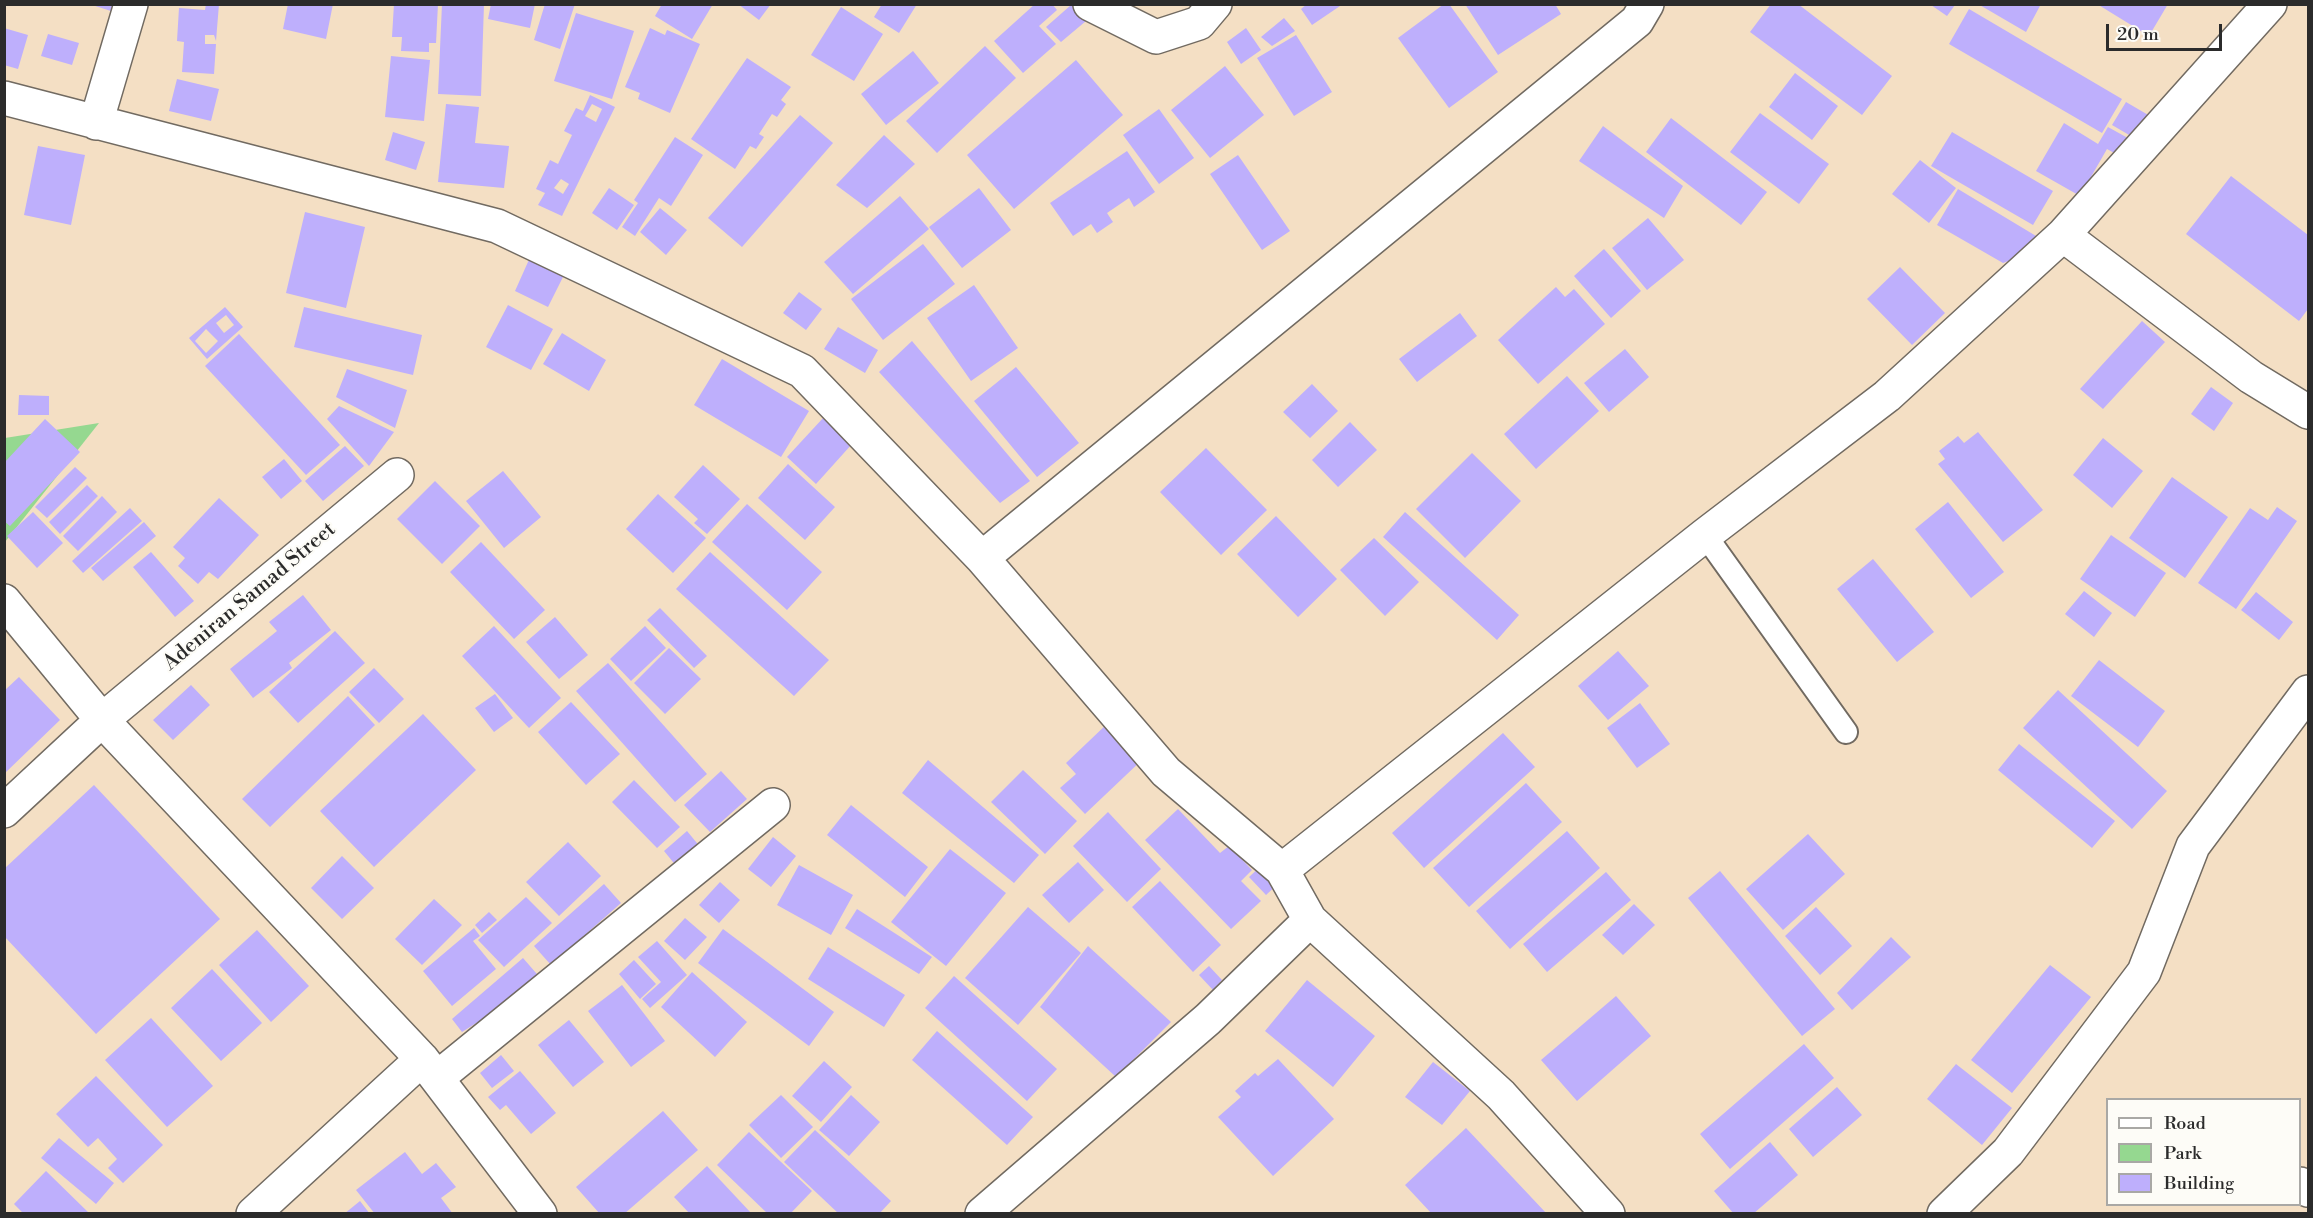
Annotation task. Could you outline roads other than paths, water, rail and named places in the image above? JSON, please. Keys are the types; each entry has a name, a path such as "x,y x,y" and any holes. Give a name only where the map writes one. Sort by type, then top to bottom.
{"street":[{"path":"96,123 131,4"},
{"path":"1090,4 1156,37 1199,23 1215,4"},
{"path":"982,558 1637,21 1647,4"},
{"path":"1282,870 1705,535 1887,396 2062,235 2271,4"},
{"path":"4,98 497,226 802,371 982,558 1166,772 1282,870 1310,920 1501,1095 1608,1214"},
{"path":"2062,235 2251,377 2308,412"},
{"name":"Adeniran Samad Street","path":"4,812 102,720 397,475"},
{"path":"4,601 102,720 429,1069 540,1214"},
{"path":"1944,1214 2008,1152 2144,972 2193,846 2308,692"},
{"path":"253,1214 429,1069 773,806"},
{"path":"982,1214 1208,1019 1310,920"}],"lane":[{"path":"1705,535 1846,732"}]}
